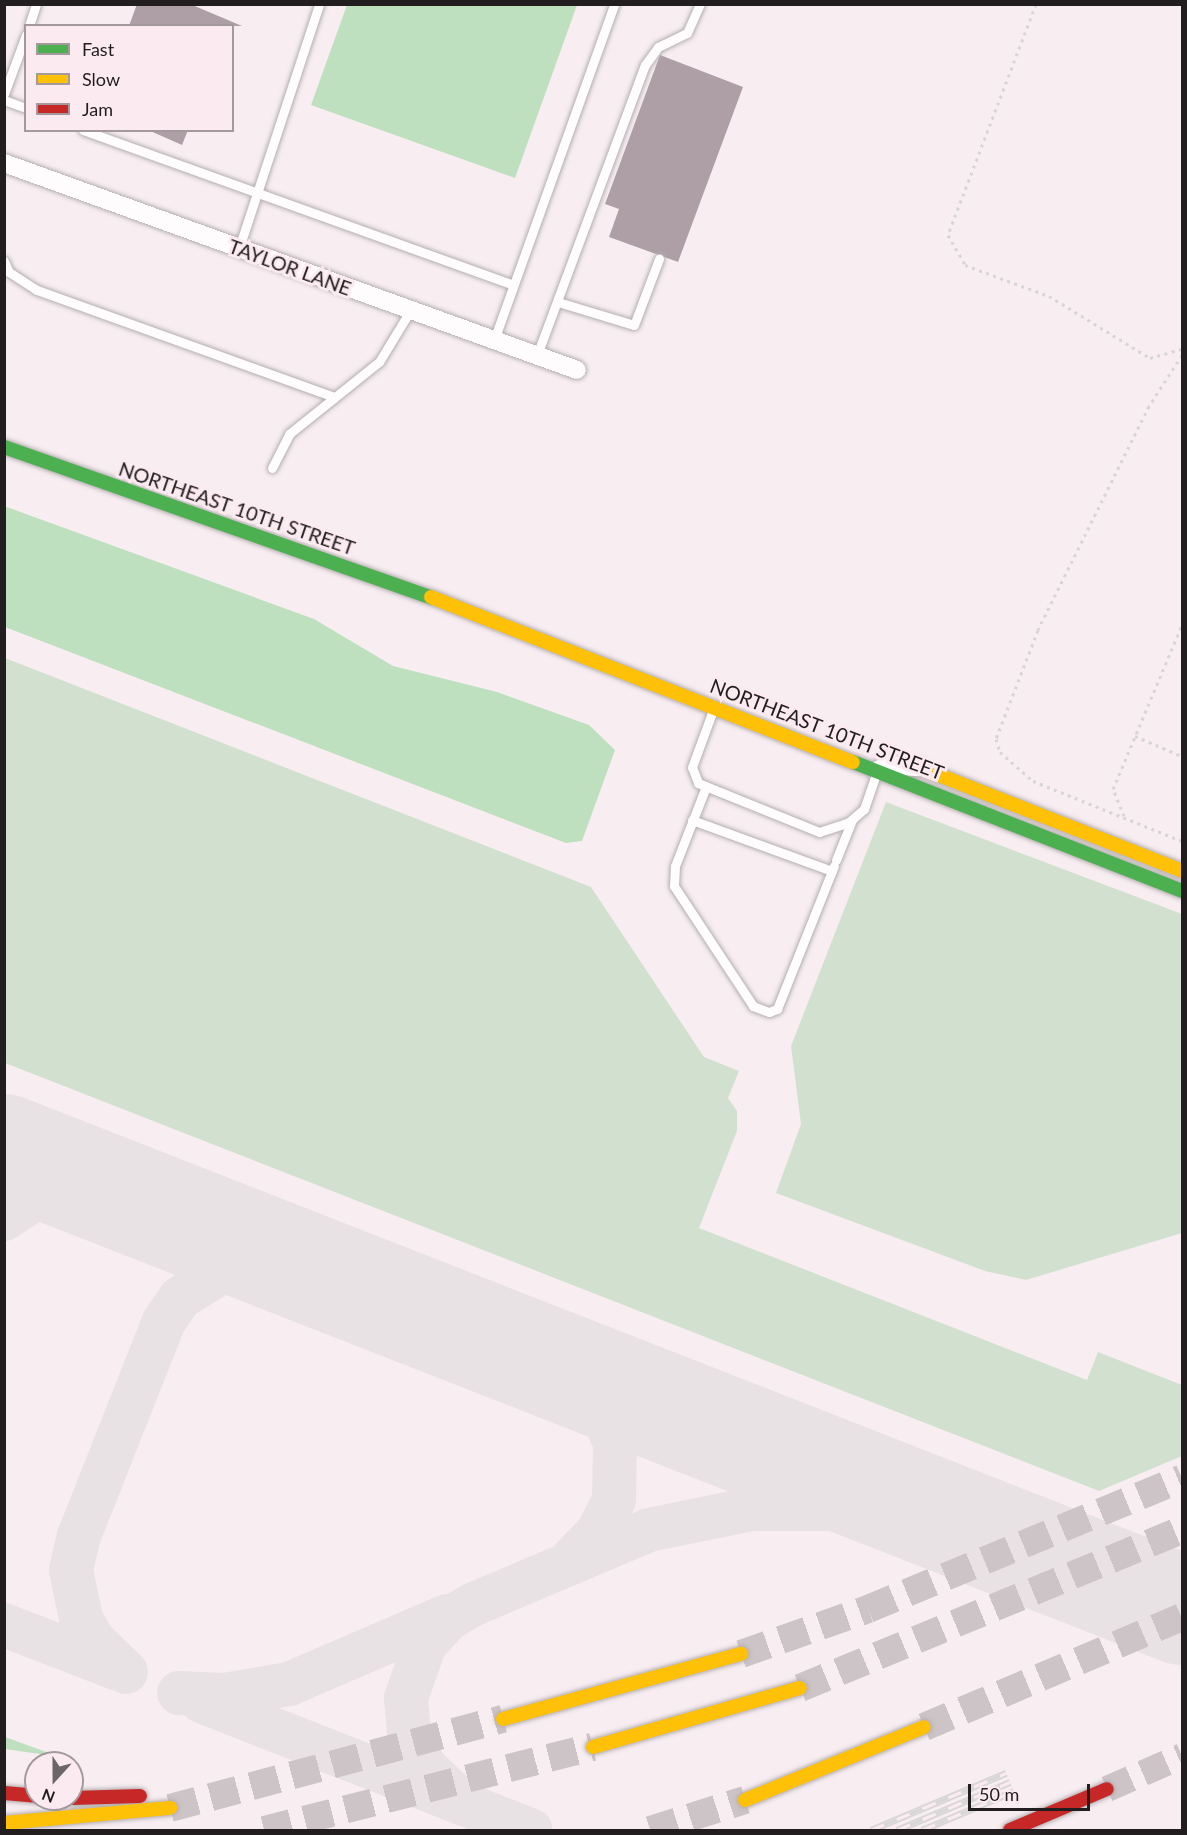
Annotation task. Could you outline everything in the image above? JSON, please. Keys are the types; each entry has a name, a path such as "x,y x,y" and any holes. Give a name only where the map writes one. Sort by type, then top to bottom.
{"street":[{"name":"TAYLOR LANE","path":"4,163 577,370"},
{"name":"NORTHEAST 10TH STREET","path":"4,447 456,606 693,682"},
{"name":"NORTHEAST 10TH STREET","path":"456,606 714,706 879,761 1182,891"},
{"path":"879,761 888,765 919,767"},
{"name":"NORTHEAST 10TH STREET","path":"919,767 1182,871"},
{"path":"503,1719 741,1654"},
{"path":"593,1747 800,1688"},
{"path":"745,1800 924,1727"},
{"path":"1010,1830 1107,1789"},
{"path":"4,1793 24,1795"},
{"path":"84,1797 169,1793"},
{"path":"4,1823 170,1808"}],"lane":[{"path":"30,24 36,4"},
{"path":"238,248 252,195 319,4"},
{"path":"494,340 614,4"},
{"path":"537,355 645,65 658,47 687,33 700,4"},
{"path":"4,94 24,40"},
{"path":"4,100 24,107"},
{"path":"88,132 252,195 513,285"},
{"path":"558,302 624,326 634,325 659,259"},
{"path":"4,261 9,272 37,290 334,397"},
{"path":"272,468 289,434 379,362 410,311"},
{"path":"714,706 692,767 705,789 819,832 853,819 864,809 879,761"},
{"path":"705,789 675,866 674,886 746,999 769,1012 777,1009 853,819"},
{"path":"692,820 834,866"}],"path":[{"path":"1036,4 948,235 964,265 1049,296 1150,358 1182,350"},
{"path":"1182,355 1149,406 1038,630 996,739 1000,752 1033,781 1182,841"},
{"path":"1124,816 1113,789 1182,625"},
{"path":"1135,736 1182,756"}],"shaded area":[{"path":"347,5 577,5 515,178 311,105"},
{"path":"4,506 314,619 393,666 497,692 589,725 615,750 582,841 566,843 5,627"},
{"path":"5,658 591,887 704,1057 739,1071 728,1098 737,1111 737,1131 699,1228 1087,1380 1098,1352 1182,1385 1182,1456 1099,1491 5,1063"},
{"path":"886,802 1182,914 1182,1233 1026,1280 985,1271 776,1193 801,1124 791,1046"},
{"path":"5,1737 44,1751 24,1752 5,1749"}],"building":[{"path":"137,4 190,4 242,26 234,26 234,24 130,24"},
{"path":"660,55 743,87 678,262 609,237 619,209 605,204"},
{"path":"153,132 187,132 182,145"}],"taxiway":[{"path":"4,1219 32,1201 69,1191 139,1202"},
{"path":"126,1672 93,1640 81,1618 71,1570 79,1536 164,1321 180,1298 226,1269 264,1262 324,1274"},
{"path":"538,1357 598,1403 615,1443 614,1500 598,1532 573,1558"},
{"path":"464,1804 424,1766 409,1733 406,1698 425,1644 448,1619 474,1604 649,1530 751,1509 865,1509 1005,1540"},
{"path":"179,1693 224,1695 289,1684 447,1616"},
{"path":"4,1625 118,1669"},
{"path":"201,1701 531,1830"}],"runway":[{"path":"4,1149 1182,1610"}],"tunnel":[{"path":"741,1654 868,1609 1182,1478"},
{"path":"800,1688 1182,1530"},
{"path":"924,1727 1182,1617"},
{"path":"170,1808 503,1719"},
{"path":"264,1830 593,1747"},
{"path":"1107,1789 1182,1756"},
{"path":"650,1830 745,1800"}],"railway":[{"path":"871,1830 1006,1773"},
{"path":"897,1830 1010,1782"},
{"path":"922,1830 1014,1791"}],"traffic: fast":[{"path":"4,447 431,597"},
{"path":"853,762 1182,891"}],"traffic: slow":[{"path":"431,597 853,762"},
{"path":"926,770 1182,871"},
{"path":"503,1719 741,1654"},
{"path":"593,1747 800,1688"},
{"path":"745,1800 924,1727"},
{"path":"4,1823 170,1808"}],"traffic: jam":[{"path":"1010,1830 1107,1789"},
{"path":"4,1793 24,1795"},
{"path":"84,1798 140,1796"}]}
